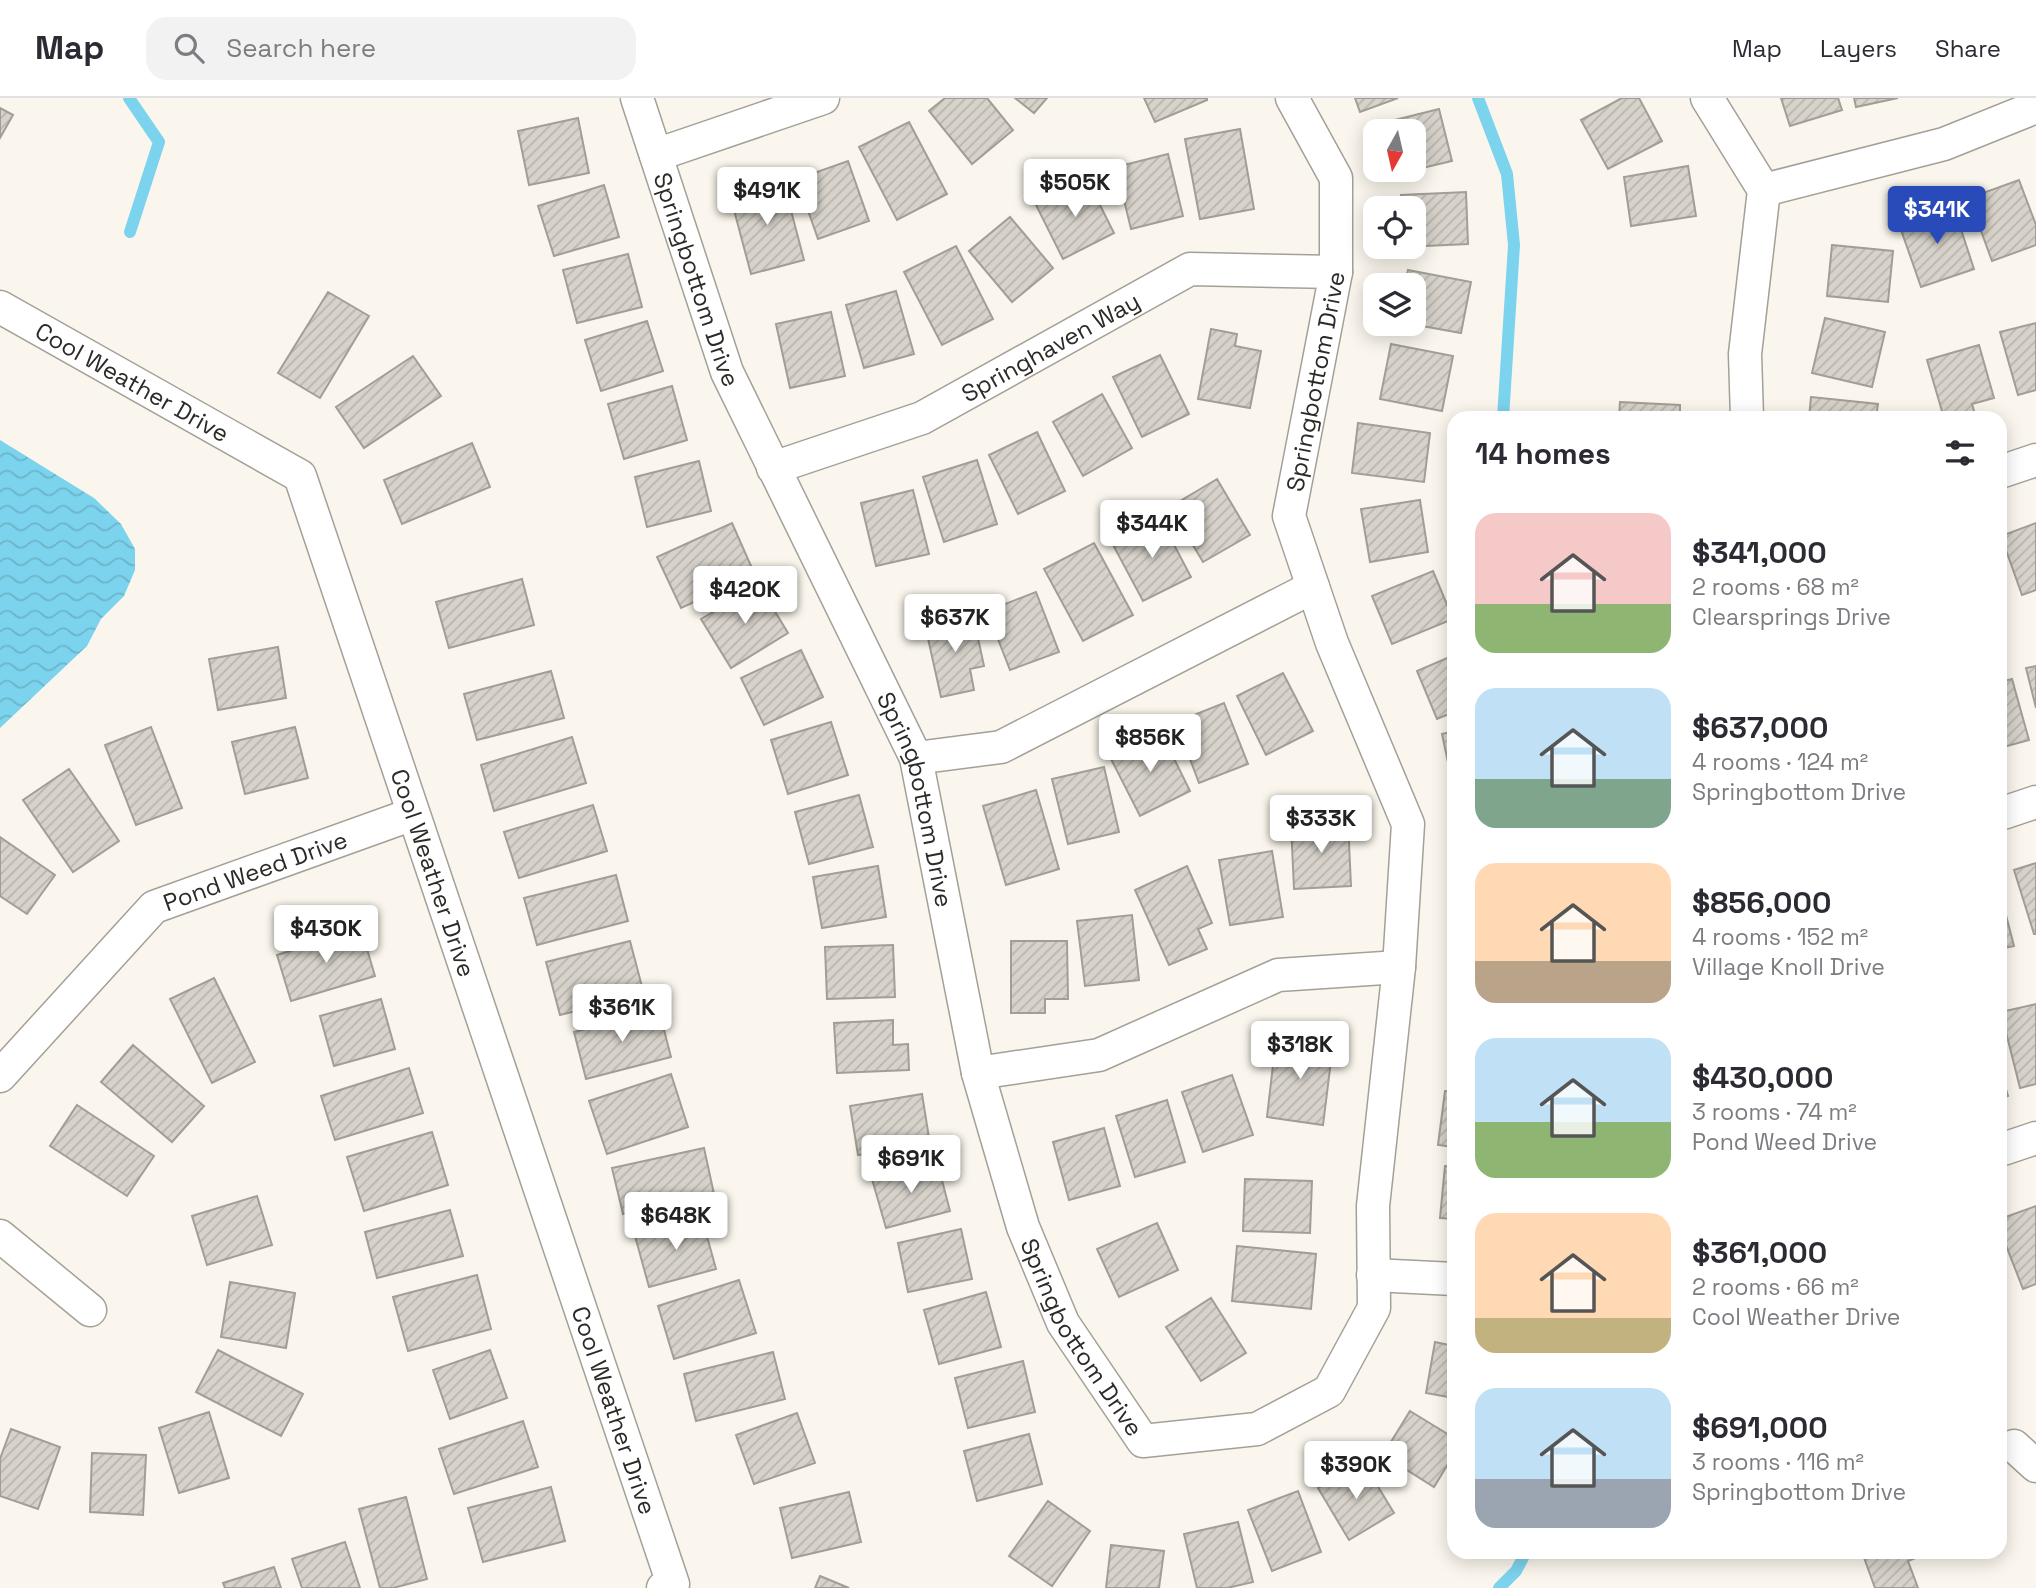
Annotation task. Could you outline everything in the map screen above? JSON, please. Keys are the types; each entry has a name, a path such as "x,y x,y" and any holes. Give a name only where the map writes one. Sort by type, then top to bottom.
{"street":[{"name":"Springbottom Drive","path":"637,98 727,372 916,758 978,1073 1023,1227 1063,1323 1143,1441 1257,1429 1329,1391 1374,1308 1373,1206 1399,967 1408,824 1332,643 1289,516 1336,272 1336,178 1292,98"},
{"path":"656,155 824,98"},
{"path":"1707,98 1764,190 1745,354 1747,411"},
{"path":"1764,190 1944,144 2036,107"},
{"name":"Springhaven Way","path":"774,468 922,418 1190,269 1336,272"},
{"name":"Cool Weather Drive","path":"0,307 300,476 673,1584 663,1588"},
{"path":"2007,470 2036,460"},
{"path":"916,758 1001,747 1313,587"},
{"path":"2007,812 2036,802"},
{"name":"Pond Weed Drive","path":"0,1076 154,907 413,814"},
{"path":"978,1073 1099,1055 1278,975 1399,967"},
{"path":"2007,1148 2036,1138"},
{"path":"0,1236 90,1310"},
{"path":"1373,1275 1447,1279"}],"water":[{"path":"0,440 94,498 121,524 135,549 135,570 124,596 101,619 87,646 0,728"}],"building":[{"path":"945,98 987,98 1013,130 972,164 929,111"},
{"path":"1015,98 1047,98 1034,113"},
{"path":"1144,98 1207,98 1207,100 1155,122"},
{"path":"1355,98 1398,98 1360,112"},
{"path":"1622,98 1639,98 1662,141 1608,169 1581,120"},
{"path":"1781,98 1838,98 1842,110 1790,126"},
{"path":"1854,98 1898,98 1856,107"},
{"path":"0,108 13,115 0,138"},
{"path":"1439,109 1452,161 1426,167 1426,119 1399,119"},
{"path":"578,118 589,173 529,185 518,131"},
{"path":"909,122 947,194 897,220 859,147"},
{"path":"1240,129 1254,209 1200,219 1185,139"},
{"path":"1168,154 1183,216 1131,229 1116,167"},
{"path":"848,161 869,221 818,239 797,179"},
{"path":"1688,166 1696,216 1631,226 1624,177"},
{"path":"1087,179 1114,233 1063,259 1036,205"},
{"path":"783,180 804,260 751,274 730,195"},
{"path":"2019,180 2036,225 2036,245 1992,261 1969,198"},
{"path":"604,185 619,237 554,256 538,206"},
{"path":"1466,192 1468,244 1426,246 1426,196 1401,195"},
{"path":"1953,205 1974,269 1921,287 1899,224"},
{"path":"1010,217 1053,268 1012,302 969,251"},
{"path":"1832,245 1893,251 1888,302 1827,296"},
{"path":"956,246 993,319 942,345 904,272"},
{"path":"628,254 642,307 577,323 563,270"},
{"path":"1426,273 1471,282 1461,333 1426,327"},
{"path":"896,291 914,354 864,368 846,305"},
{"path":"328,292 369,316 320,398 278,373"},
{"path":"831,312 845,376 790,388 776,324"},
{"path":"1825,318 1885,332 1872,387 1812,373"},
{"path":"647,321 663,371 601,391 585,340"},
{"path":"2036,323 2036,390 2018,395 2000,332"},
{"path":"1211,329 1237,334 1235,346 1261,351 1250,408 1198,399"},
{"path":"1391,344 1453,356 1442,411 1380,399"},
{"path":"1979,345 1994,398 1972,404 1974,411 1942,411 1927,360"},
{"path":"1160,355 1189,414 1142,437 1113,377"},
{"path":"413,356 441,396 364,448 336,407"},
{"path":"672,386 687,440 624,459 608,404"},
{"path":"1102,394 1132,448 1083,476 1053,422"},
{"path":"1811,397 1878,404 1877,411 1810,411"},
{"path":"1620,402 1680,405 1680,411 1619,411"},
{"path":"1358,423 1430,433 1424,482 1352,473"},
{"path":"1037,432 1065,491 1018,514 989,455"},
{"path":"472,443 490,487 402,524 384,480"},
{"path":"977,460 997,524 944,542 923,477"},
{"path":"699,461 711,511 647,527 635,477"},
{"path":"1217,479 1250,535 1203,562 1170,507"},
{"path":"913,490 929,554 876,566 861,503"},
{"path":"1420,500 1428,552 1370,562 1361,509"},
{"path":"1160,518 1191,577 1143,601 1112,543"},
{"path":"732,523 755,575 681,608 657,557"},
{"path":"2036,523 2036,590 2022,595 2007,553 2007,534"},
{"path":"1094,543 1133,615 1083,641 1044,569"},
{"path":"1433,571 1447,605 1447,621 1392,644 1372,596"},
{"path":"522,579 534,625 449,648 436,602"},
{"path":"759,585 788,633 731,668 701,619"},
{"path":"1036,592 1059,652 1010,670 987,611"},
{"path":"973,615 984,666 970,669 974,690 941,697 925,625"},
{"path":"278,647 286,698 218,710 209,659"},
{"path":"801,650 823,697 764,725 741,678"},
{"path":"1447,658 1447,715 1437,719 1417,671"},
{"path":"2036,666 2036,708 2026,668"},
{"path":"551,671 564,718 477,740 464,694"},
{"path":"1283,673 1313,731 1266,755 1237,696"},
{"path":"2012,679 2029,740 2007,746 2007,680"},
{"path":"1224,703 1248,764 1199,783 1176,722"},
{"path":"831,722 848,775 788,794 771,740"},
{"path":"151,727 182,808 136,825 105,745"},
{"path":"295,727 308,778 245,794 232,742"},
{"path":"1161,732 1190,791 1140,816 1110,757"},
{"path":"1447,733 1447,758 1442,734"},
{"path":"572,737 586,783 494,811 481,765"},
{"path":"1104,767 1119,832 1068,844 1052,779"},
{"path":"69,769 119,841 73,872 23,800"},
{"path":"1036,790 1059,869 1006,885 983,806"},
{"path":"859,795 873,847 809,864 795,812"},
{"path":"593,805 607,851 519,878 504,832"},
{"path":"1348,821 1351,886 1294,889 1291,824"},
{"path":"0,837 55,875 27,914 0,896"},
{"path":"1272,851 1283,917 1230,925 1219,860"},
{"path":"2036,863 2036,934 2034,934 2014,870"},
{"path":"878,866 886,917 822,928 813,877"},
{"path":"1187,866 1212,923 1198,929 1207,949 1169,965 1135,890"},
{"path":"616,875 628,921 537,945 524,898"},
{"path":"1132,915 1139,980 1085,986 1077,921"},
{"path":"2007,919 2014,946 2007,948"},
{"path":"361,929 375,976 291,1001 277,955"},
{"path":"630,941 644,994 560,1015 546,962"},
{"path":"1011,941 1067,941 1068,999 1045,999 1045,1013 1011,1013"},
{"path":"893,945 895,997 827,999 825,947"},
{"path":"214,978 255,1062 212,1083 170,999"},
{"path":"381,999 395,1049 334,1066 320,1016"},
{"path":"2036,1004 2036,1084 2020,1088 2007,1036 2007,1011"},
{"path":"659,1010 671,1057 586,1079 574,1032"},
{"path":"893,1020 893,1045 908,1044 909,1070 837,1073 834,1023"},
{"path":"1276,1039 1333,1045 1323,1125 1267,1117"},
{"path":"133,1045 204,1106 172,1142 101,1082"},
{"path":"409,1068 423,1113 335,1140 321,1096"},
{"path":"671,1074 688,1127 607,1154 589,1101"},
{"path":"1232,1075 1253,1135 1203,1152 1182,1092"},
{"path":"1445,1091 1447,1091 1447,1146 1438,1145"},
{"path":"922,1094 930,1144 858,1155 850,1106"},
{"path":"1167,1100 1185,1162 1135,1177 1116,1116"},
{"path":"77,1105 154,1156 127,1196 50,1146"},
{"path":"1104,1128 1120,1186 1069,1200 1053,1142"},
{"path":"432,1132 448,1185 364,1211 347,1157"},
{"path":"704,1148 714,1194 623,1214 612,1168"},
{"path":"937,1161 950,1211 886,1228 872,1179"},
{"path":"1445,1166 1447,1166 1447,1218 1440,1218"},
{"path":"1245,1179 1312,1181 1310,1233 1243,1231"},
{"path":"257,1196 272,1245 207,1265 192,1216"},
{"path":"2036,1206 2036,1284 2023,1289 2007,1248 2007,1216"},
{"path":"450,1210 463,1256 377,1278 365,1232"},
{"path":"702,1218 716,1269 649,1287 635,1236"},
{"path":"1157,1223 1178,1270 1119,1297 1097,1249"},
{"path":"961,1229 972,1279 908,1292 898,1243"},
{"path":"1237,1246 1316,1254 1311,1309 1232,1301"},
{"path":"477,1275 491,1329 408,1351 393,1297"},
{"path":"739,1280 756,1333 674,1359 658,1306"},
{"path":"230,1282 295,1293 286,1348 221,1337"},
{"path":"986,1292 1001,1347 939,1364 924,1310"},
{"path":"1211,1298 1246,1353 1201,1381 1166,1327"},
{"path":"1435,1342 1447,1345 1447,1397 1426,1393"},
{"path":"218,1350 303,1394 281,1436 196,1392"},
{"path":"490,1350 507,1398 450,1419 433,1370"},
{"path":"773,1352 785,1399 696,1421 684,1374"},
{"path":"1023,1361 1035,1412 968,1428 955,1378"},
{"path":"1410,1411 1447,1434 1447,1466 1434,1487 1383,1455"},
{"path":"209,1412 229,1478 179,1493 159,1428"},
{"path":"797,1413 815,1463 754,1484 736,1435"},
{"path":"523,1421 538,1467 454,1494 439,1449"},
{"path":"11,1429 60,1447 38,1509 0,1496 0,1459"},
{"path":"1029,1434 1042,1484 977,1501 964,1451"},
{"path":"92,1453 146,1455 143,1515 90,1512"},
{"path":"1363,1462 1394,1513 1349,1540 1318,1488"},
{"path":"551,1487 565,1541 483,1562 468,1508"},
{"path":"1298,1491 1321,1552 1272,1571 1248,1510"},
{"path":"849,1492 861,1542 792,1558 780,1508"},
{"path":"406,1497 427,1579 393,1588 380,1588 359,1509"},
{"path":"1048,1501 1090,1531 1052,1586 1009,1556"},
{"path":"1238,1522 1253,1582 1227,1588 1197,1588 1184,1534"},
{"path":"345,1542 360,1588 302,1588 292,1559"},
{"path":"1111,1545 1164,1551 1159,1588 1106,1588"},
{"path":"1865,1559 1913,1559 1908,1561 1918,1588 1875,1588"},
{"path":"274,1567 281,1588 225,1588 223,1583"},
{"path":"820,1576 849,1588 815,1588"}],"waterway":[{"path":"129,98 159,142 130,232"},
{"path":"1478,98 1507,174 1514,245 1503,411"},
{"path":"1499,1588 1516,1571 1522,1559"}]}
